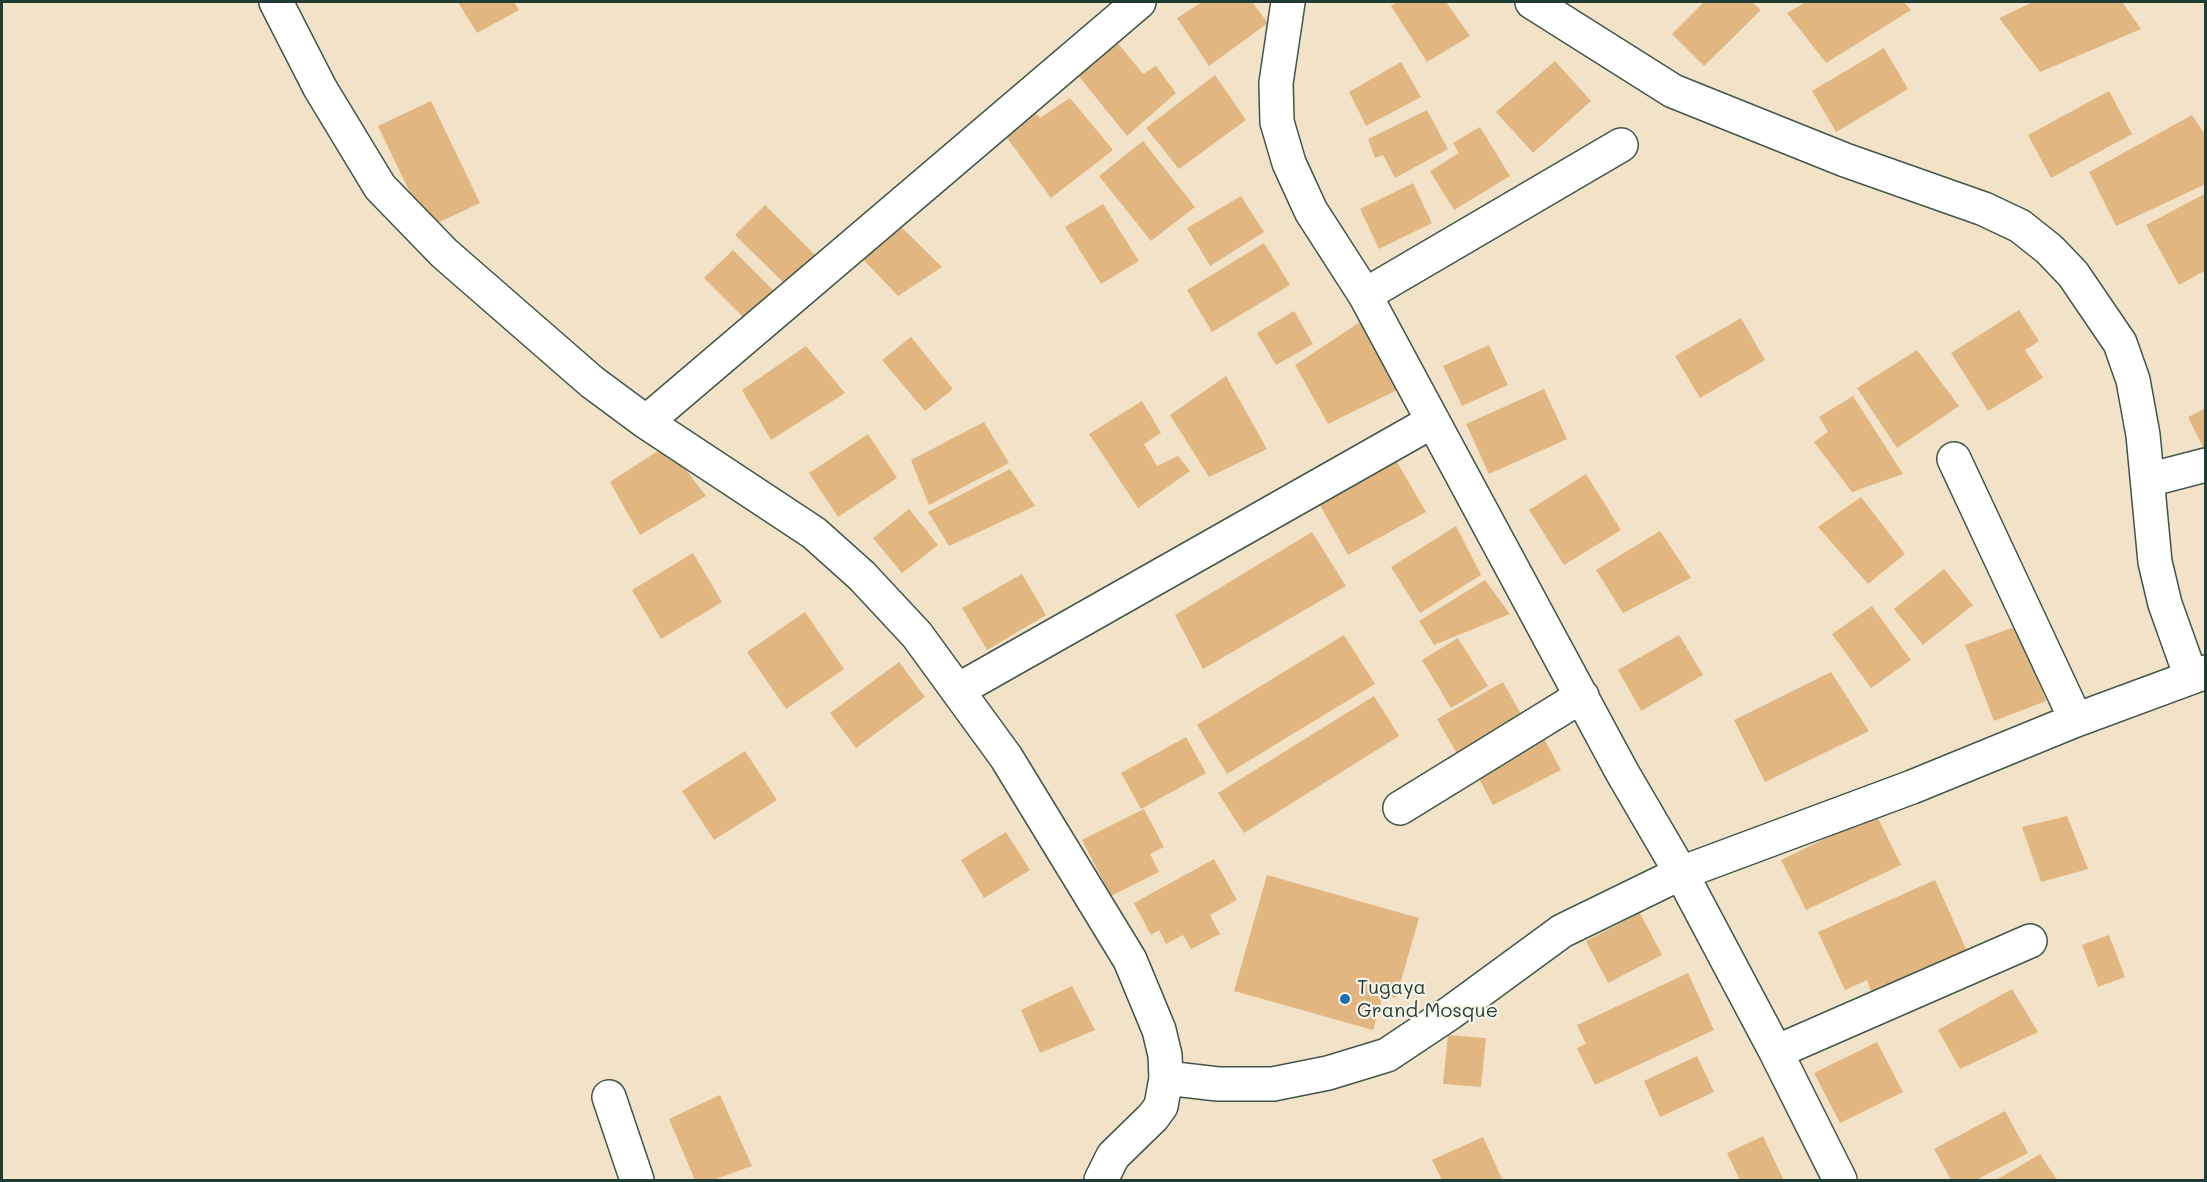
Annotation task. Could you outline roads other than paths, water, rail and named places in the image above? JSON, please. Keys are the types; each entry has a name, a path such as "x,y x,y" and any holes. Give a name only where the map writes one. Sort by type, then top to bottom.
{"street":[{"path":"276,2 320,88 380,187 444,253 592,382 646,422 814,533 862,576 917,635 1006,757 1130,960 1159,1030 1165,1054 1164,1098 1157,1112 1113,1156 1101,1180"},
{"path":"646,422 1139,2"},
{"path":"1288,2 1276,83 1277,122 1289,164 1311,212 1365,295 1622,772 1681,873 1776,1052 1840,1180"},
{"path":"1166,1078 1218,1084 1273,1084 1328,1073 1387,1054 1450,1013 1563,931 1681,873 1912,787 2076,720 2198,674 2165,604 2155,562 2143,435 2133,380 2120,343 2073,274 2049,249 2020,226 1984,209 1845,160 1673,91 1532,2"},
{"path":"1365,295 1621,145"},
{"path":"958,690 1433,421"},
{"path":"1954,459 2076,720"},
{"path":"2148,480 2205,465"},
{"path":"1400,808 1582,696"},
{"path":"1776,1052 2030,941"},
{"path":"609,1098 637,1180"}],"place":[{"name":"Tugaya Grand Mosque","path":"1345,999"}]}
